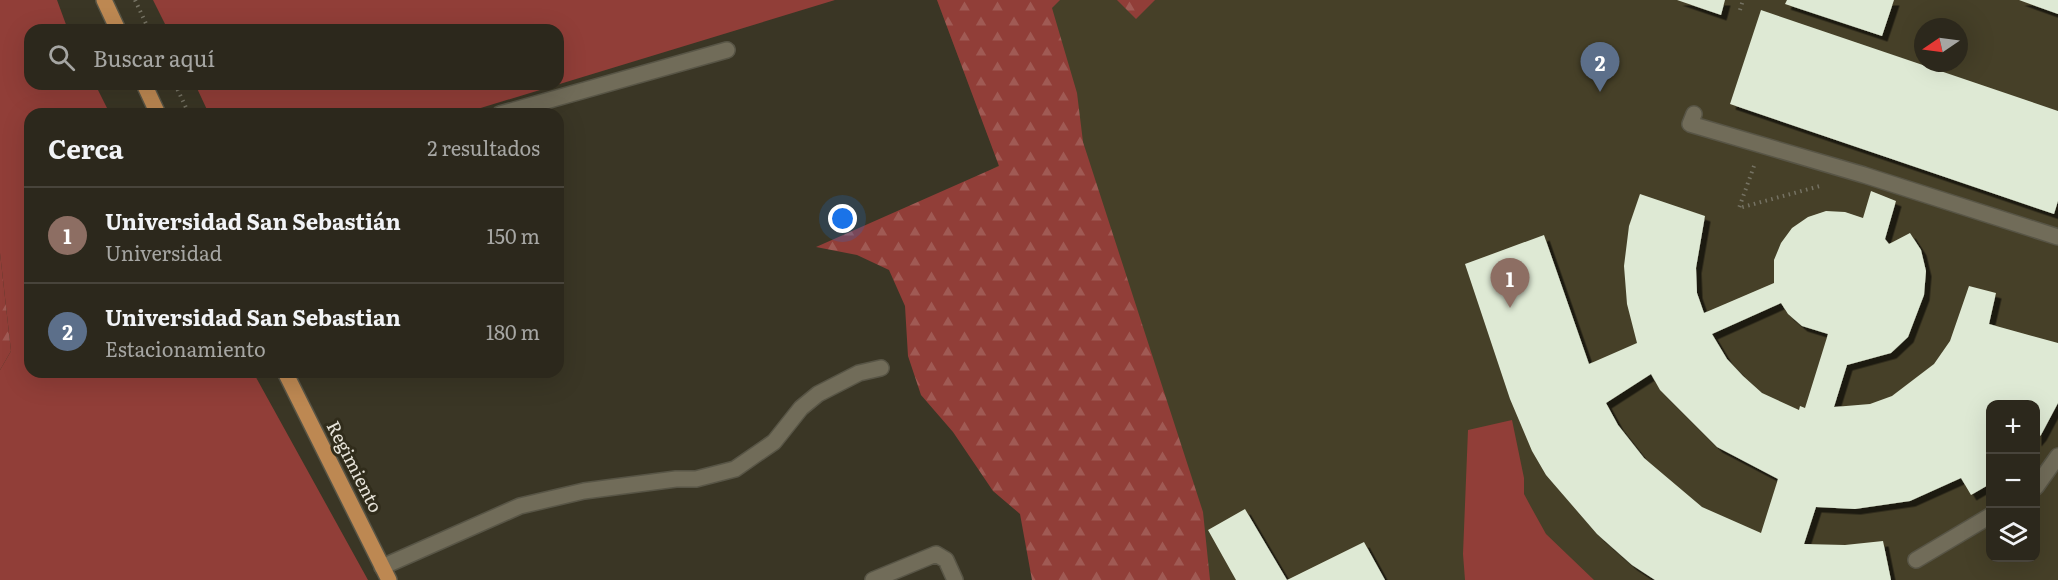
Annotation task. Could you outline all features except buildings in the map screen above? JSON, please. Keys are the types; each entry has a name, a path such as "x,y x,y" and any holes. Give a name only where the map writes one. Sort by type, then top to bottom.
{"main road":[{"path":"104,0 115,24"},
{"path":"147,90 155,108"},
{"name":"Regimiento","path":"288,378 386,574"}],"street":[{"path":"521,108 727,50"},
{"path":"1694,114 1690,124 1864,175 2058,237"},
{"path":"386,574 519,506 584,491 676,479 696,479 735,470 774,442 794,416 818,394 859,373 881,368"},
{"path":"2040,481 2058,456"},
{"path":"1916,560 1986,518"},
{"path":"873,580 936,554 946,560 955,580"}],"path":[{"path":"135,0 146,24"},
{"path":"1740,10 1743,0"},
{"path":"178,90 186,108"},
{"path":"1762,144 1739,208 1864,175"}],"shaded area":[{"path":"937,0 2058,0 2058,580 1081,580 919,212 999,165"}],"green space":[{"path":"0,0 57,0 66,24 24,24 24,90 98,90 107,108 24,108 24,378 256,378 368,580 0,580 0,370 11,351 0,253"},
{"path":"153,0 835,0 564,83 564,24 165,24"},
{"path":"937,0 1060,0 1052,8 1077,93 1083,142 1203,512 1210,580 1032,580 1020,514 993,491 953,432 921,395 908,356 905,306 889,270 857,255 816,247 999,166"},
{"path":"1117,0 1155,0 1136,19"},
{"path":"198,90 540,90 481,108 206,108"},
{"path":"0,253 11,351 0,370"},
{"path":"1512,420 1524,478 1524,494 1546,534 1594,580 1465,580 1463,554 1468,430"}],"place":[{"name":"Universidad San Sebastian","path":"1600,92"},
{"name":"Universidad San Sebastián","path":"1510,308"}]}
